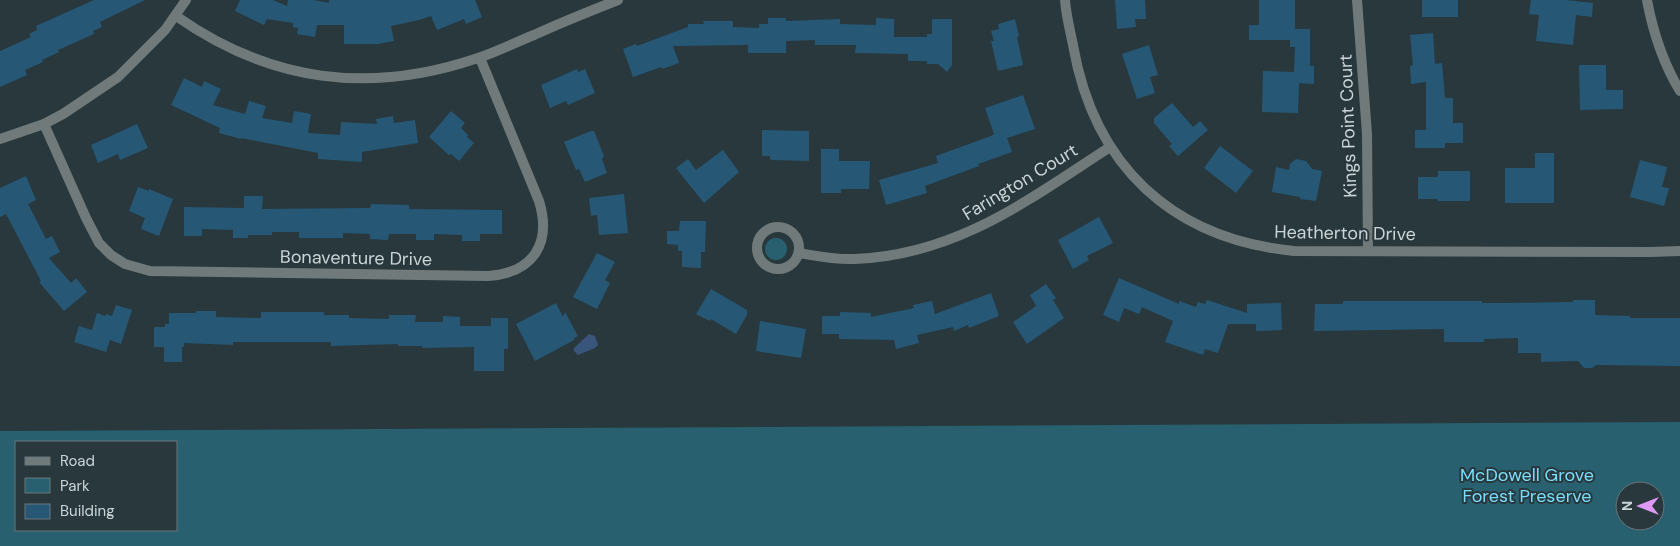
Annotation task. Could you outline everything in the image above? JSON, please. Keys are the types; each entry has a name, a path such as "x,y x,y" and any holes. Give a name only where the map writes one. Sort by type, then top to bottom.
{"street":[{"path":"0,139 44,124 63,114 118,77 153,43 176,16 186,0"},
{"path":"176,16 194,28 256,59 305,73 364,80 405,76 446,68 480,58 618,0"},
{"name":"Heatherton Drive","path":"1065,0 1077,68 1088,103 1110,147 1138,182 1167,207 1213,233 1235,241 1267,248 1294,251 1680,251"},
{"name":"Kings Point Court","path":"1357,0 1367,134 1368,251"},
{"path":"1647,0 1662,54 1680,91"},
{"name":"Bonaventure Drive","path":"44,124 99,243 111,256 133,268 160,272 504,275 528,262 537,250 544,230 544,218 539,201 480,58"},
{"name":"Farington Court","path":"798,253 854,259 889,256 945,242 976,230 1009,212 1110,147"},
{"path":"771,228 786,228 797,238 798,253 796,260 784,269 770,268 759,259 757,244 759,237 764,231 771,228"}],"green space":[{"path":"772,238 780,238 787,245 787,253 780,260 772,260 765,253 765,245"},
{"name":"McDowell Grove Forest Preserve","path":"1680,422 1680,546 0,546 0,431"}],"shaded area":[{"path":"589,334 595,336 598,345 578,355 574,348"}],"building":[{"path":"94,0 145,0 100,22 102,27 93,31 94,34 58,50 59,52 42,60 43,62 25,70 27,75 0,87 0,51 31,37 29,34 37,30 36,26"},
{"path":"240,0 273,0 287,6 288,0 314,0 329,3 329,0 475,0 482,17 466,24 464,19 437,30 431,16 391,26 394,41 378,44 344,44 344,25 317,25 315,37 297,34 298,28 293,27 293,23 267,19 264,25 235,11"},
{"path":"1115,0 1145,0 1146,19 1135,19 1136,27 1117,29"},
{"path":"1259,0 1295,0 1295,29 1310,29 1310,66 1314,66 1314,84 1299,83 1298,113 1262,112 1263,71 1294,72 1295,47 1290,47 1290,40 1249,40 1249,25 1259,25"},
{"path":"1422,0 1458,0 1458,17 1422,17"},
{"path":"1531,0 1565,0 1593,3 1592,17 1576,15 1573,45 1536,41 1539,15 1529,14"},
{"path":"768,18 786,18 786,21 840,19 840,24 876,25 876,18 894,19 894,37 927,37 927,34 932,34 932,19 952,19 952,65 947,72 938,64 927,64 927,61 908,61 908,54 855,53 856,45 815,45 815,40 786,41 786,53 748,53 748,45 673,46 679,63 633,77 623,49 636,44 637,46 688,27 688,24 704,24 703,21 733,21 733,27 759,28 759,24 768,24"},
{"path":"1015,19 1023,65 998,71 991,41 994,41 991,31 999,29 998,24"},
{"path":"1433,33 1435,64 1442,63 1445,98 1453,98 1453,123 1463,123 1463,143 1445,143 1445,148 1415,148 1415,130 1426,130 1426,82 1411,84 1410,66 1413,65 1410,35"},
{"path":"1149,45 1158,75 1150,77 1155,93 1137,99 1122,54"},
{"path":"1579,65 1606,65 1606,90 1623,90 1623,109 1580,110"},
{"path":"577,69 578,72 585,69 595,93 568,105 566,101 550,108 541,85"},
{"path":"184,78 202,87 204,81 221,89 213,105 245,114 249,101 266,106 262,118 292,123 294,111 311,114 308,133 340,135 341,122 377,124 376,119 393,116 394,123 415,120 418,143 362,152 362,162 318,159 318,153 241,139 219,133 220,128 171,105"},
{"path":"1023,95 1035,129 1007,138 1012,152 925,186 927,193 886,205 879,180 938,163 936,156 991,136 994,134 985,108"},
{"path":"1172,103 1193,127 1200,121 1208,130 1178,156 1169,146 1172,144 1154,123 1154,118"},
{"path":"451,111 465,123 461,128 474,143 459,161 451,154 449,155 429,137"},
{"path":"137,124 148,148 120,160 118,154 98,163 91,145"},
{"path":"762,130 809,131 809,161 772,160 770,156 762,156"},
{"path":"594,131 604,156 602,159 607,173 585,182 579,169 576,170 564,142"},
{"path":"1220,146 1253,171 1236,193 1204,168"},
{"path":"821,149 839,149 839,161 870,161 869,189 841,189 841,193 821,193"},
{"path":"723,150 739,172 704,203 676,168 688,159 696,170"},
{"path":"1535,153 1554,153 1554,203 1505,203 1505,168 1535,168"},
{"path":"1296,159 1306,161 1312,169 1322,171 1316,201 1272,192 1276,167 1289,170 1290,164"},
{"path":"1640,160 1667,167 1662,187 1669,188 1664,206 1630,197"},
{"path":"1438,171 1470,171 1470,201 1418,199 1418,177 1438,177"},
{"path":"26,176 36,200 28,204 46,239 52,236 60,252 49,258 71,283 76,278 87,292 64,311 39,282 41,281 6,214 0,217 0,188"},
{"path":"138,187 149,191 149,189 173,199 159,236 141,229 145,218 129,211"},
{"path":"624,194 628,233 599,235 597,215 591,216 589,198"},
{"path":"244,196 263,196 262,209 370,208 371,204 409,205 409,209 502,210 502,234 480,234 480,241 462,241 462,235 434,234 434,240 416,240 416,234 389,234 388,240 370,239 370,234 343,233 343,238 299,238 299,232 272,232 272,235 248,235 248,238 233,238 233,230 202,229 202,236 184,236 184,207 244,208"},
{"path":"1099,217 1113,243 1087,256 1089,260 1073,269 1058,240"},
{"path":"680,221 706,221 705,252 701,252 701,268 682,267 682,251 678,251 678,245 667,244 667,231 679,231"},
{"path":"597,253 615,262 605,280 610,283 597,309 573,297"},
{"path":"1119,278 1179,304 1179,301 1196,307 1198,302 1205,304 1207,300 1247,313 1247,304 1281,303 1282,330 1256,331 1256,324 1228,324 1218,353 1205,349 1203,355 1165,342 1173,321 1142,307 1139,314 1124,308 1119,322 1103,315"},
{"path":"1046,284 1056,298 1053,300 1064,318 1027,344 1013,322 1036,306 1030,295"},
{"path":"711,289 747,310 747,315 736,334 711,319 710,321 696,314"},
{"path":"991,293 999,316 969,328 968,325 954,331 953,327 917,335 919,343 896,349 894,340 839,339 839,334 822,334 822,316 840,316 840,312 871,313 871,317 914,308 913,305 932,301 935,314"},
{"path":"1573,300 1595,300 1595,315 1630,316 1630,318 1680,318 1680,366 1596,365 1592,368 1584,368 1578,361 1541,362 1541,353 1518,353 1518,338 1484,339 1484,342 1444,342 1444,329 1314,331 1315,304 1343,304 1343,301 1482,301 1482,303 1503,303 1573,302"},
{"path":"556,303 563,317 565,312 578,336 535,361 516,324"},
{"path":"116,305 132,310 121,344 110,340 106,352 74,342 79,326 92,330 97,313 112,316"},
{"path":"196,311 216,311 216,317 261,318 261,312 324,312 324,315 349,315 349,318 389,319 389,315 416,315 415,322 443,322 443,316 460,317 460,326 491,326 491,318 508,318 508,349 504,349 504,371 474,371 474,347 422,348 422,346 398,346 398,344 331,346 331,342 233,342 233,345 184,343 184,347 182,347 182,362 164,362 164,347 154,347 154,327 165,327 165,324 169,324 169,313 196,313"},
{"path":"760,321 806,329 801,358 756,351"}]}
